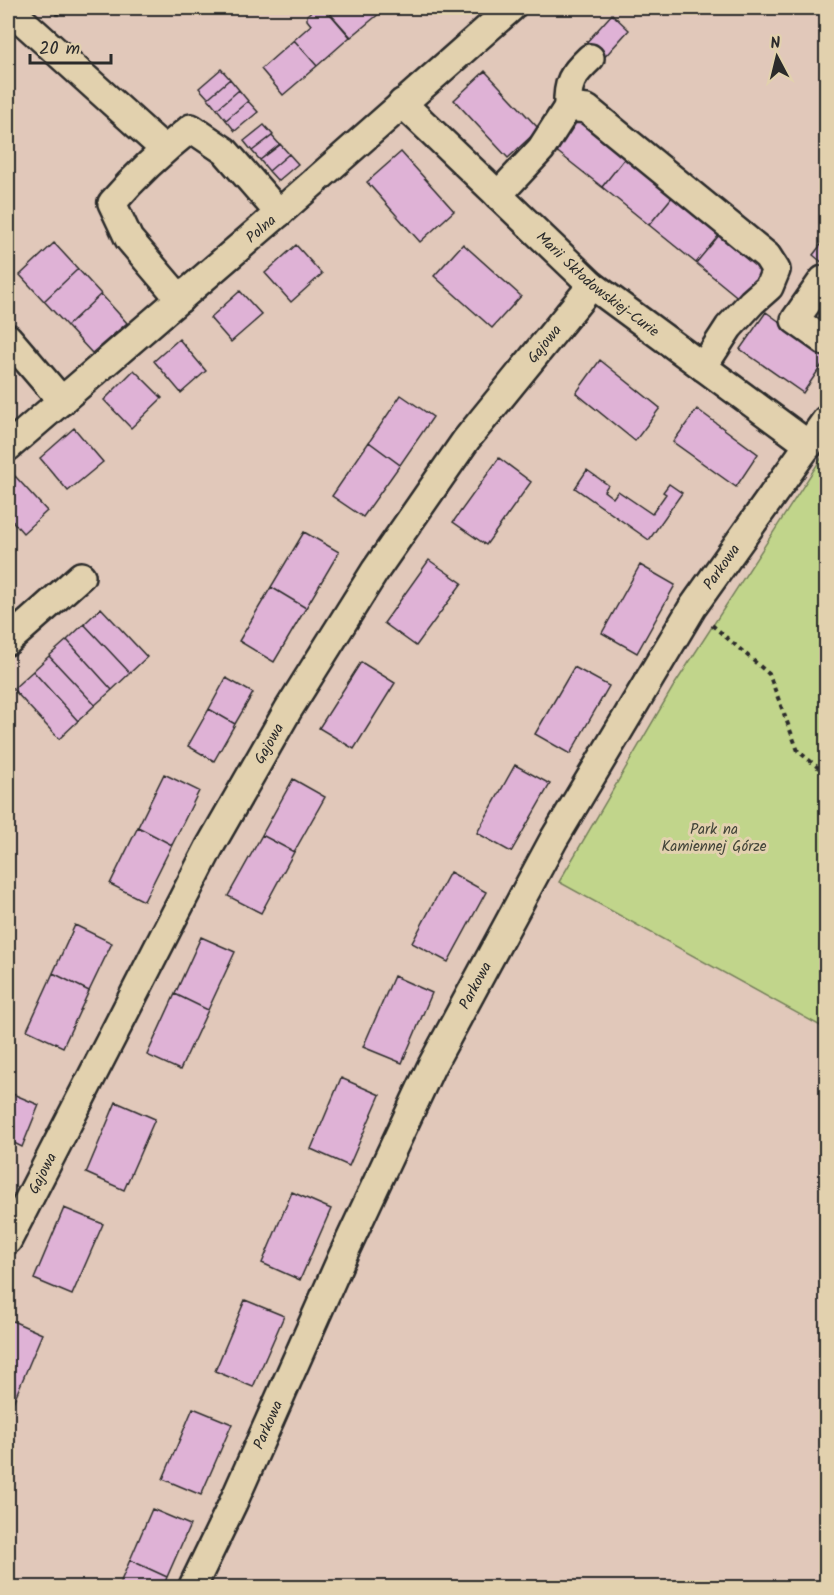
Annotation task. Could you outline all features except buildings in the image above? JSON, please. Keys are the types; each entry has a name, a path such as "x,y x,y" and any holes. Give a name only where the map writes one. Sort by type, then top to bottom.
{"street":[{"path":"8,8 164,149"},
{"name":"Polna","path":"8,447 512,8"},
{"path":"498,195 541,149 568,107 567,90 574,73 591,58"},
{"name":"Marii Skłodowskiej-Curie","path":"402,103 592,285 809,445"},
{"path":"568,107 586,109 767,256 776,270 769,287 729,327 704,367"},
{"path":"180,299 129,239 111,203 164,149 191,128 225,151 279,213"},
{"path":"823,280 795,320 826,342"},
{"name":"Gajowa","path":"8,1240 209,848 288,710 375,571 466,440 592,285"},
{"path":"8,338 62,401"},
{"name":"Parkowa","path":"192,1587 431,1067 554,839 692,608 826,420"},
{"path":"8,641 81,576"}],"path":[{"path":"692,608 769,674 798,751 826,774"}],"green space":[{"name":"Park na Kamiennej Górze","path":"826,451 826,1029 559,882 673,687"}]}
